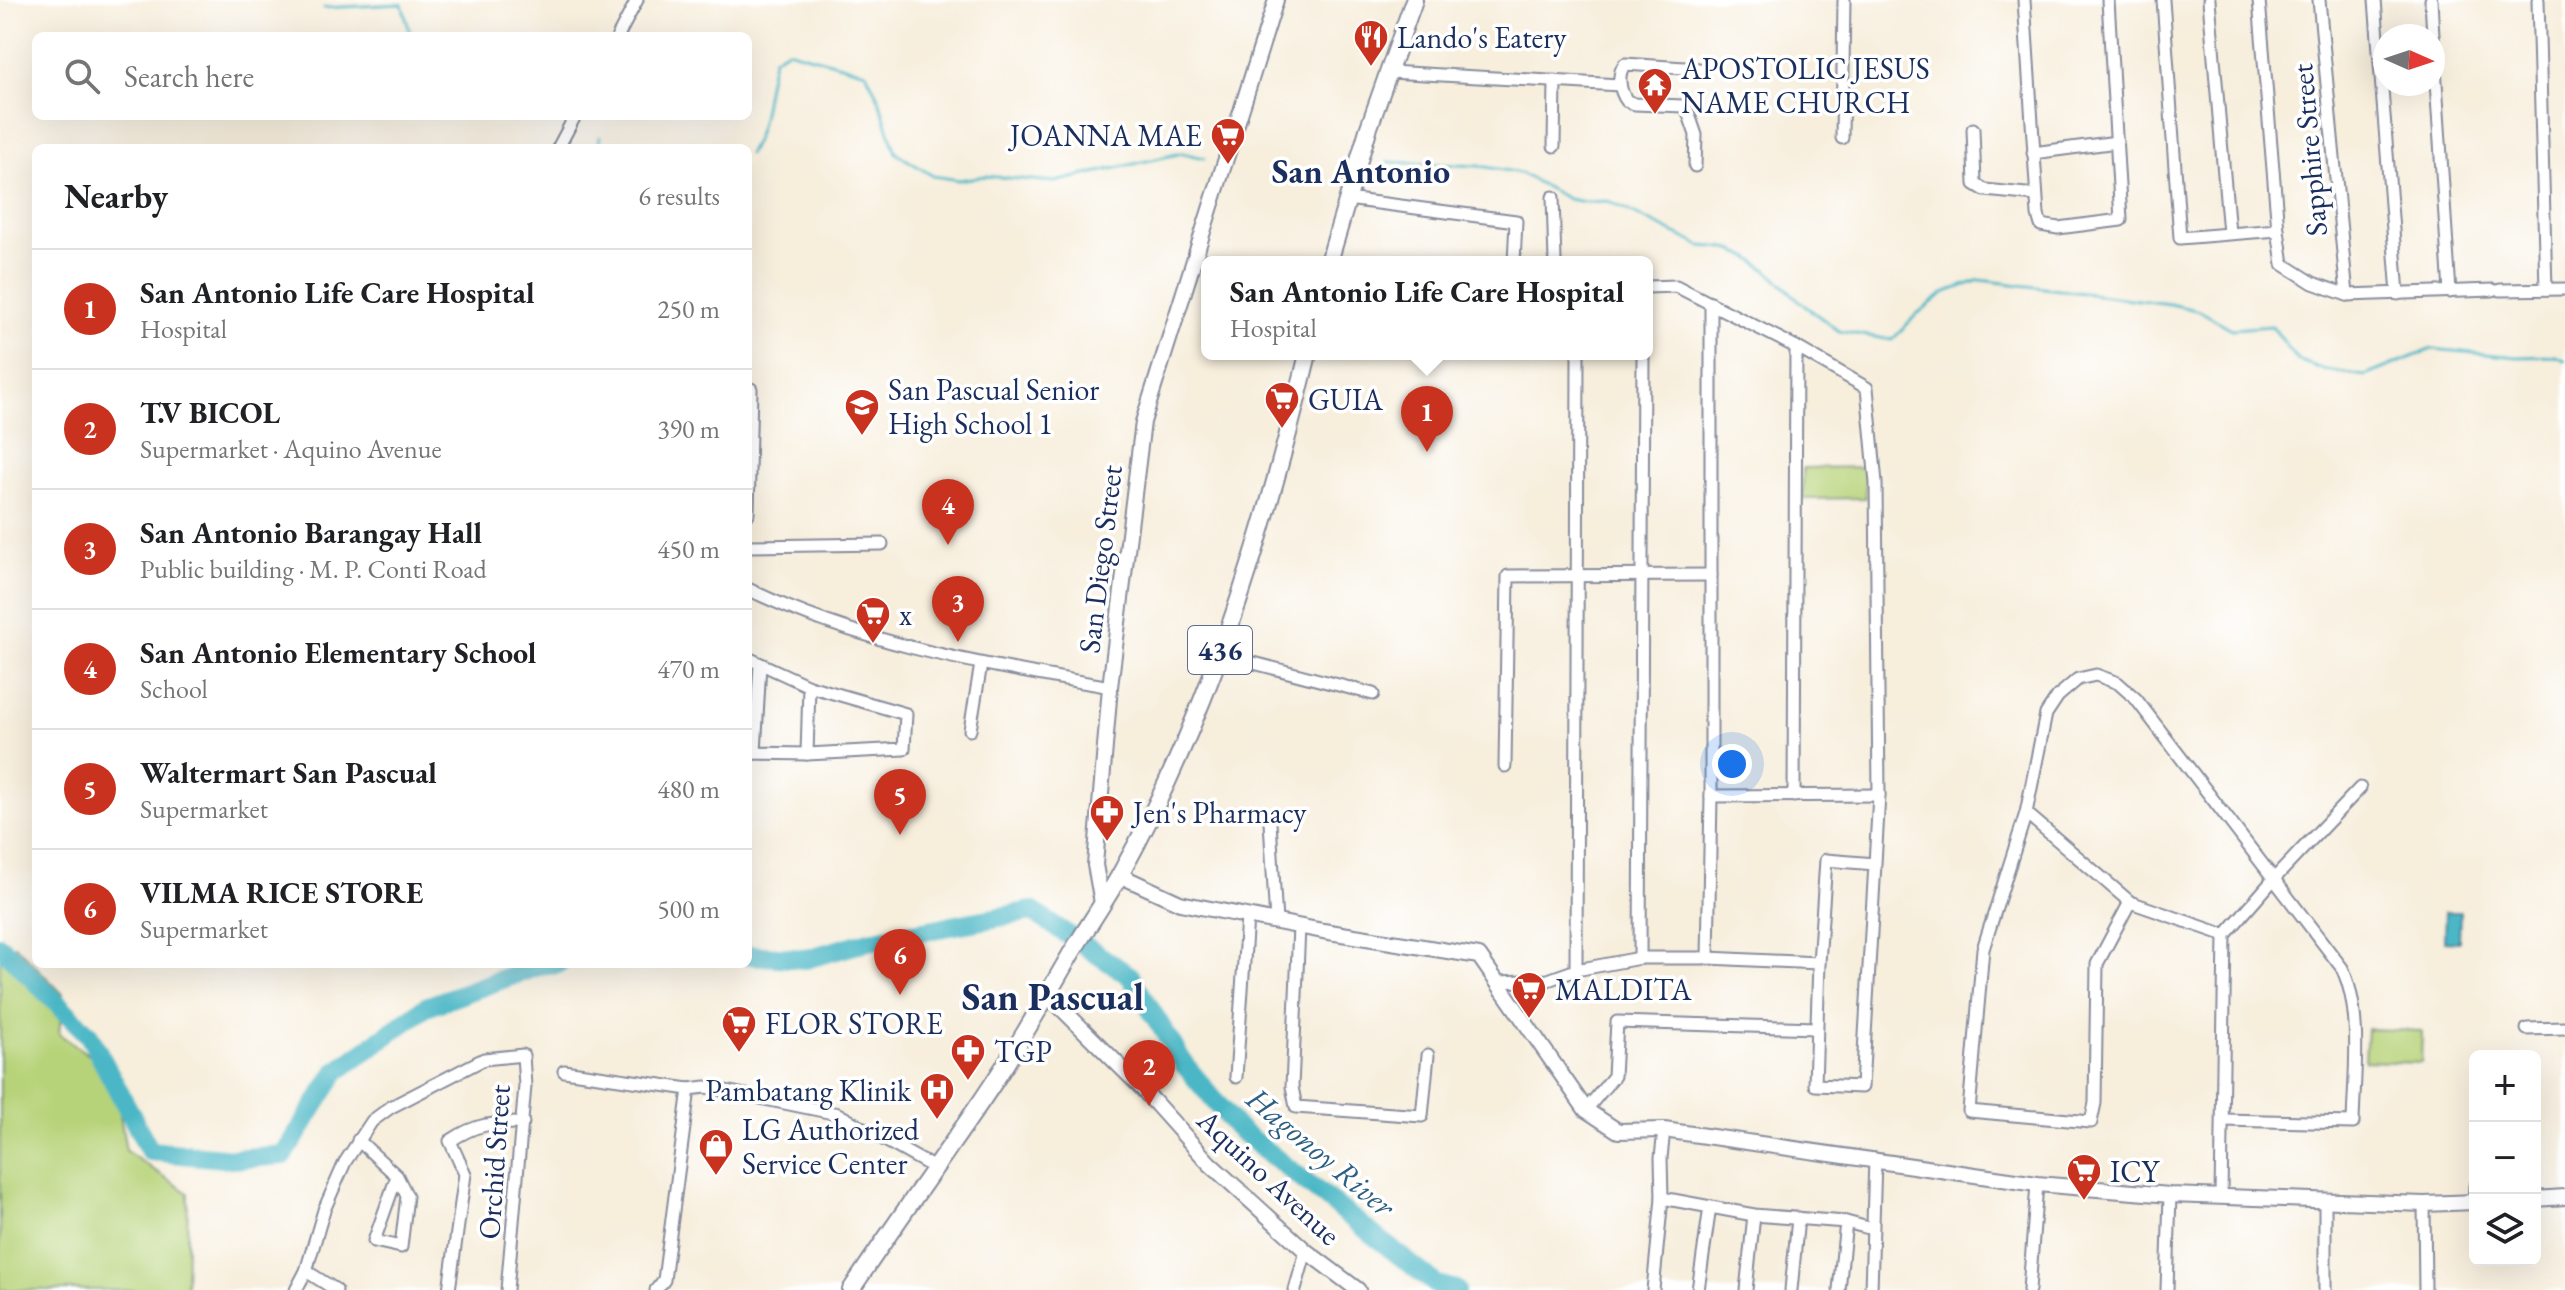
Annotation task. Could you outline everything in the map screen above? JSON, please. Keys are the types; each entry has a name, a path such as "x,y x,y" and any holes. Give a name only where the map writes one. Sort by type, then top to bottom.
{"main road":[{"path":"1331,256 1414,0"},
{"name":"436","path":"851,1290 972,1114 1048,995 1119,875 1171,771 1241,596 1288,440 1307,360"}],"street":[{"path":"620,32 637,0"},
{"name":"San Diego Street","path":"1102,903 1095,865 1110,687 1143,422 1276,0"},
{"path":"1842,138 1844,0"},
{"path":"2024,0 2036,195 2041,225 2058,228 2121,220 2108,0"},
{"path":"2163,0 2180,238 2278,230"},
{"path":"2209,0 2229,233"},
{"path":"2259,0 2283,264 2313,283 2347,295 2565,289"},
{"name":"Sapphire Street","path":"2319,0 2347,295"},
{"path":"2375,0 2398,294"},
{"path":"2431,0 2432,24"},
{"path":"2538,0 2546,289"},
{"path":"1695,166 1696,135 1687,109 1627,101 1620,85 1621,70 1625,64 1699,69"},
{"path":"1389,72 1620,85"},
{"path":"1554,146 1555,81"},
{"path":"2437,96 2450,292"},
{"path":"560,144 573,120"},
{"path":"1973,129 1975,184 1985,190 2036,195"},
{"path":"2033,153 2117,142"},
{"path":"1553,197 1555,256"},
{"path":"1347,199 1516,221 1514,256"},
{"path":"1653,287 1676,286 1796,347 1867,388 1876,483 1879,795 1875,864 1862,1087 1815,1085 1826,860 1875,864"},
{"path":"1708,958 1711,303"},
{"path":"1794,796 1796,347"},
{"path":"1576,970 1578,360"},
{"path":"1640,958 1643,360"},
{"path":"752,546 882,544"},
{"path":"1505,766 1508,576 1711,575"},
{"path":"752,591 845,629 981,664 1110,687"},
{"path":"1219,654 1373,694"},
{"path":"752,660 809,686 906,714 904,749 807,754 752,753 760,664"},
{"path":"970,730 981,664"},
{"path":"2130,902 2097,964 2095,1103 2091,1122 1969,1111 1983,949 2026,813 2046,714 2058,696 2078,679 2096,675 2118,683 2136,699 2342,968 2351,987 2354,1011 2353,1123 2223,1120"},
{"path":"807,754 809,686"},
{"path":"2221,1197 2225,935 2360,788"},
{"path":"1711,796 1879,795"},
{"path":"2026,813 2130,902 2225,935"},
{"path":"1270,822 1276,922"},
{"path":"1119,875 1180,903 1299,927 1479,956 1586,1110 1618,1131 1664,1130 2037,1184 2170,1195 2424,1204 2469,1202"},
{"path":"1236,1077 1247,917"},
{"path":"1299,927 1292,1087 1296,1107 1422,1116 1428,1055"},
{"path":"1499,982 1548,980 1576,970 1640,958 1819,963"},
{"name":"Aquino Avenue","path":"1048,995 1140,1086 1209,1163 1306,1251 1358,1290"},
{"path":"1586,1110 1614,1076 1617,1022 1816,1028"},
{"path":"2527,1029 2565,1028"},
{"name":"Orchid Street","path":"296,1290 306,1271 324,1210 345,1162 372,1121 391,1107 484,1059 523,1055 523,1123 507,1290"},
{"path":"564,1071 689,1089 706,1087 838,1114 933,1167"},
{"path":"656,1290 664,1280 689,1089"},
{"path":"449,1290 465,1174 450,1141 470,1128 491,1123 523,1123"},
{"path":"1653,1290 1662,1198 1664,1130"},
{"path":"358,1140 397,1176 407,1196 401,1247 374,1241 397,1176"},
{"path":"1871,1290 1875,1159"},
{"path":"2029,1290 2037,1184"},
{"path":"2167,1290 2170,1195"},
{"path":"2541,1199 2565,1197"},
{"path":"1662,1198 1754,1215 1846,1222 1872,1229"},
{"path":"2325,1200 2325,1290"},
{"path":"2424,1204 2425,1290"},
{"path":"1698,1290 1710,1207"},
{"path":"1746,1290 1754,1215"},
{"path":"1791,1290 1798,1218"},
{"path":"1839,1290 1846,1222"},
{"path":"1295,1290 1306,1251"},
{"path":"306,1271 336,1290"}],"green space":[{"path":"1865,467 1866,498 1803,499 1803,468"},
{"path":"15,945 32,962 32,968 38,968 63,994 59,1034 113,1072 126,1151 188,1193 186,1290 0,1290 0,949"},
{"path":"2367,1029 2422,1031 2421,1063 2365,1061"}],"water":[{"path":"2445,912 2460,912 2459,942 2444,941"}],"waterway":[{"path":"324,8 402,4 410,32"},
{"path":"752,147 762,120 774,58 787,50 866,72 878,97 896,153 933,176 959,180 985,176 1055,182 1182,153 1204,158"},
{"path":"599,144 600,137"},
{"path":"1388,162 1480,166 1520,173 1568,199 1608,201 1701,246 1726,248 1747,256 1839,331 1892,340 1917,314 1944,293 1980,280 2170,304 2200,311 2232,329 2272,326 2297,360 2325,370 2365,376 2432,349 2517,357 2556,356 2565,360"},
{"name":"Hagonoy River","path":"752,955 806,959 869,941 1032,911 1130,976 1184,1064 1237,1128 1437,1285 1456,1290"},
{"name":"Hagonoy River","path":"0,946 89,1035 150,1151 233,1159 284,1155 336,1072 426,1007 533,968"}],"place":[{"name":"Lando's Eatery","path":"1371,68"},
{"name":"APOSTOLIC JESUS NAME CHURCH","path":"1655,116"},
{"name":"JOANNA MAE","path":"1228,166"},
{"name":"GUIA","path":"1282,430"},
{"name":"San Pascual Senior High School 1","path":"862,437"},
{"name":"San Antonio Life Care Hospital","path":"1427,452"},
{"name":"San Antonio Elementary School","path":"948,545"},
{"name":"San Antonio Barangay Hall","path":"958,642"},
{"name":"x","path":"873,645"},
{"name":"Waltermart San Pascual","path":"900,835"},
{"name":"Jen's Pharmacy","path":"1107,843"},
{"name":"VILMA RICE STORE","path":"900,995"},
{"name":"MALDITA","path":"1529,1020"},
{"name":"FLOR STORE","path":"739,1054"},
{"name":"TGP","path":"968,1082"},
{"name":"T.V BICOL","path":"1149,1106"},
{"name":"Pambatang Klinik","path":"937,1121"},
{"name":"LG Authorized Service Center","path":"716,1177"},
{"name":"ICY","path":"2084,1202"}],"district":[{"name":"San Antonio","path":"1361,171"},
{"name":"San Pascual","path":"1053,996"}]}
